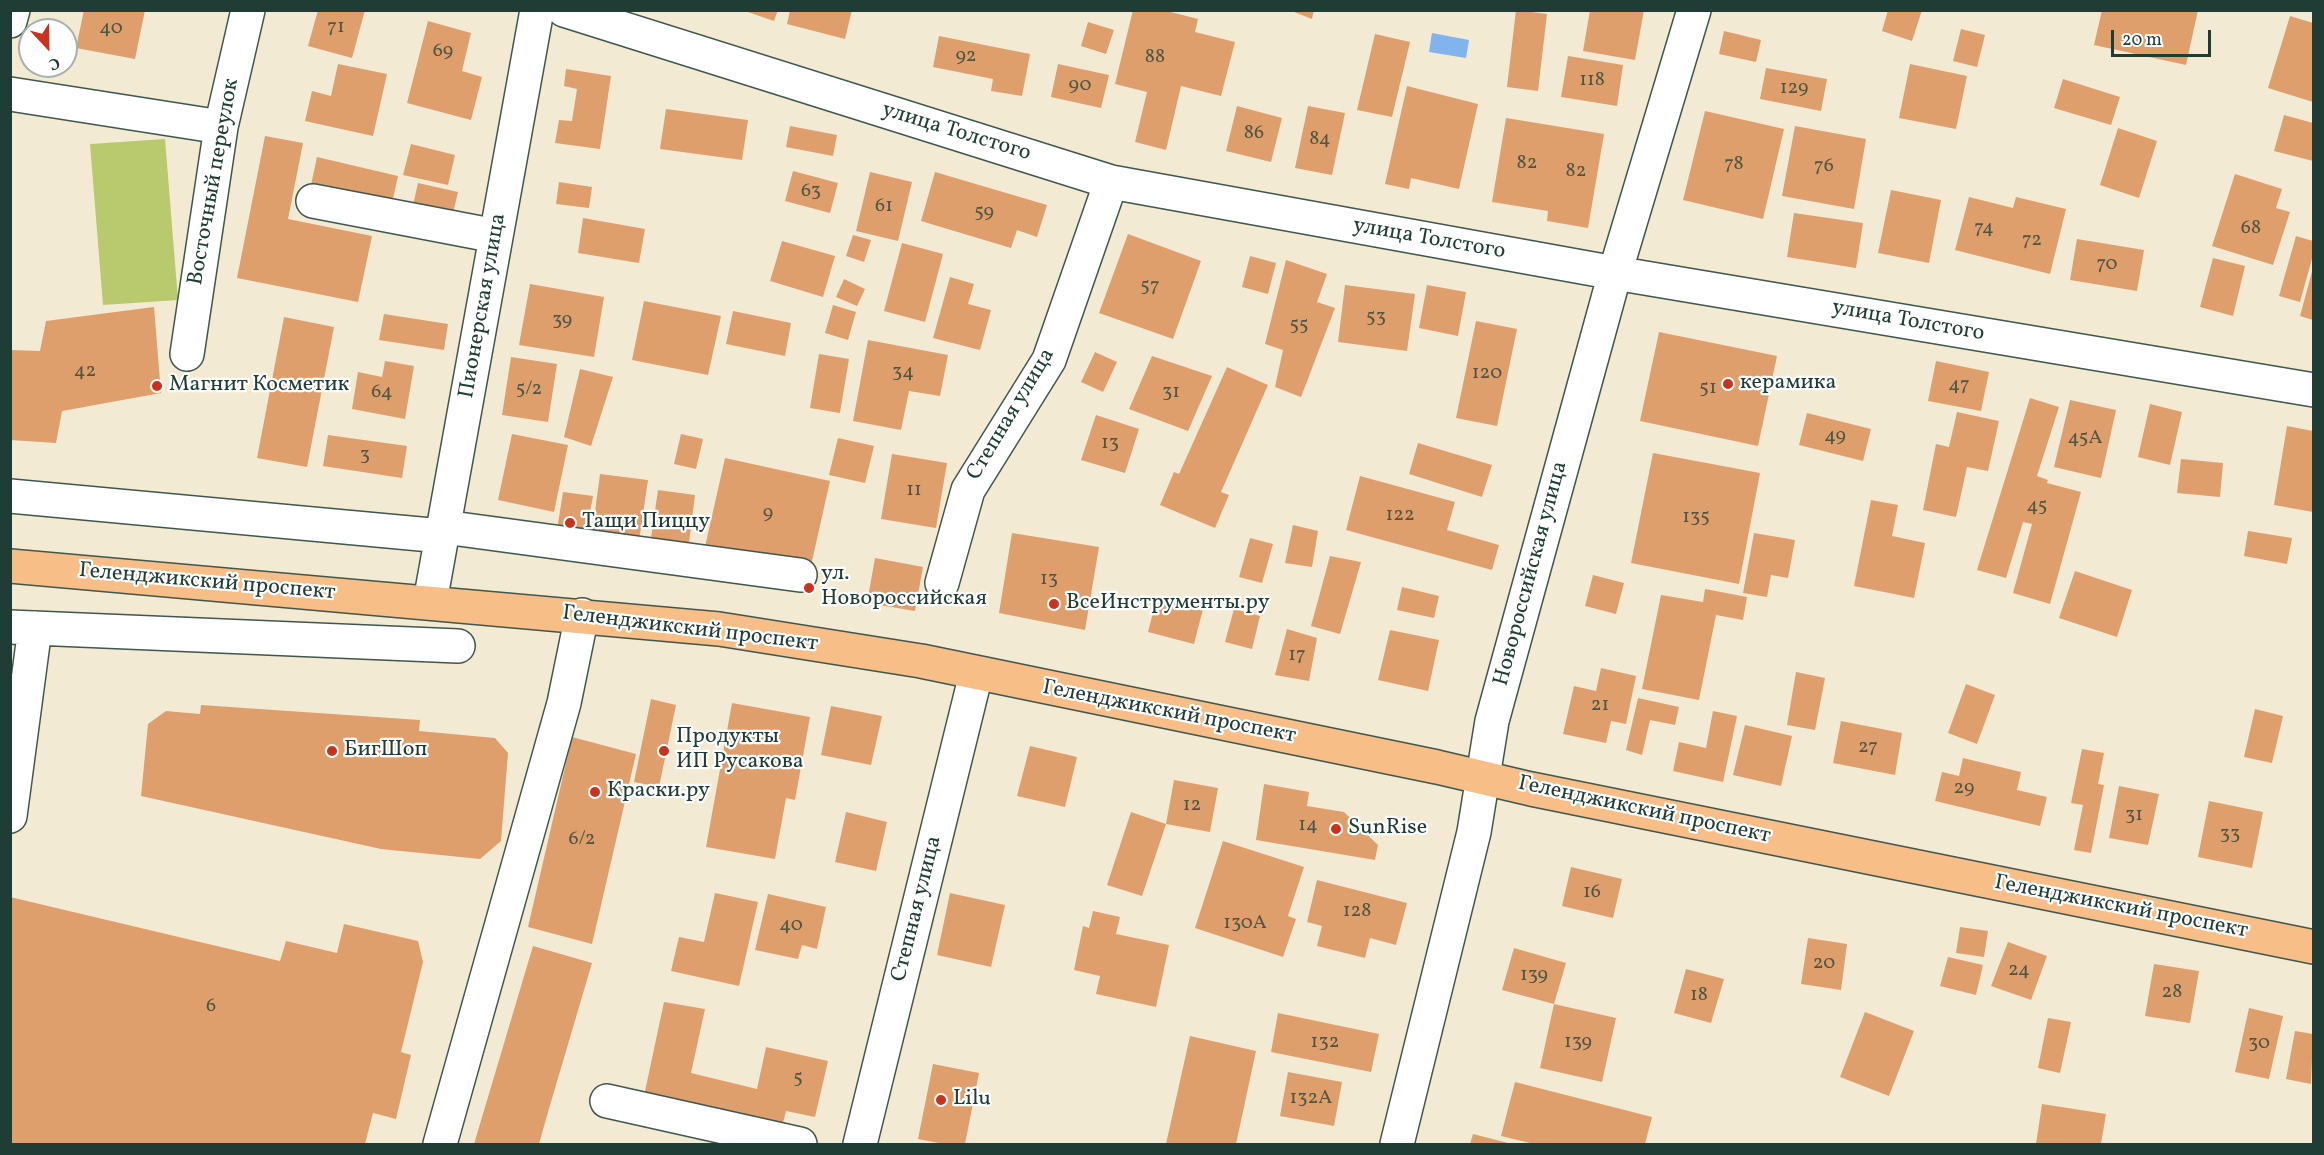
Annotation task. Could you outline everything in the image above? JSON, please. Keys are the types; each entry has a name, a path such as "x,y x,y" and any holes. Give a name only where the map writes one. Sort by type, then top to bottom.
{"main road":[{"name":"Геленджикский проспект","path":"10,566 582,615 719,629 921,661 1566,796 2313,947"}],"street":[{"path":"10,21 13,10"},
{"name":"Восточный переулок","path":"187,354 221,127 248,10"},
{"name":"Пионерская улица","path":"430,602 537,10"},
{"name":"улица Толстого","path":"564,10 1111,182 1615,273 2313,390"},
{"name":"Новороссийская улица","path":"1397,1144 1474,832 1492,721 1615,273 1694,10"},
{"path":"10,94 221,127"},
{"name":"Степная улица","path":"942,583 968,490 1049,360 1111,182"},
{"path":"313,201 496,236"},
{"path":"10,496 443,532 800,575"},
{"path":"440,1144 564,703 582,615"},
{"path":"10,816 23,628 458,646"},
{"name":"Степная улица","path":"860,1144 976,674"},
{"path":"607,1101 800,1144"}],"green space":[{"path":"165,139 178,300 103,305 90,144"}],"water":[{"path":"1432,33 1469,40 1466,58 1429,52"}],"building":[{"path":"84,10 145,10 135,59 78,48"},
{"path":"318,10 365,10 352,58 308,46"},
{"path":"742,10 778,10 774,21"},
{"path":"790,10 852,10 845,39 787,24"},
{"path":"1133,10 1163,10 1198,19 1195,32 1235,42 1221,96 1181,86 1166,150 1135,142 1147,92 1115,84"},
{"path":"1289,10 1314,10 1312,19"},
{"path":"1516,10 1547,14 1538,91 1507,87"},
{"path":"1590,10 1644,10 1635,60 1583,51"},
{"path":"1888,10 1922,10 1912,41 1882,31"},
{"path":"2102,10 2198,10 2186,65 2094,45"},
{"path":"2290,16 2313,23 2313,102 2268,88"},
{"path":"428,21 471,33 462,71 482,77 471,120 407,103"},
{"path":"1088,22 1114,30 1106,54 1081,46"},
{"path":"1961,29 1985,35 1977,67 1953,61"},
{"path":"1724,31 1761,40 1756,62 1719,54"},
{"path":"1375,34 1410,42 1392,117 1357,110"},
{"path":"939,36 1030,54 1022,96 991,91 993,79 933,67"},
{"path":"1568,56 1623,65 1617,106 1561,97"},
{"path":"338,64 387,74 373,136 305,121 312,91 331,96"},
{"path":"1058,64 1109,75 1101,108 1051,97"},
{"path":"1910,64 1967,76 1956,129 1899,118"},
{"path":"1766,68 1827,79 1821,111 1760,99"},
{"path":"566,69 611,76 600,149 555,143 559,120 572,121 577,89 564,86"},
{"path":"2063,79 2120,97 2111,125 2054,108"},
{"path":"1407,86 1478,104 1459,189 1411,178 1409,189 1385,184"},
{"path":"1237,106 1282,118 1271,162 1226,151"},
{"path":"1308,106 1345,113 1332,175 1295,168"},
{"path":"666,109 748,120 742,160 660,149"},
{"path":"1705,111 1784,129 1763,219 1683,200"},
{"path":"2284,115 2313,123 2313,161 2274,151"},
{"path":"1506,118 1604,134 1588,228 1547,221 1548,211 1492,202"},
{"path":"790,126 837,135 833,156 786,147"},
{"path":"1795,126 1866,139 1854,209 1782,196"},
{"path":"2118,128 2157,141 2139,198 2100,185"},
{"path":"265,136 303,143 288,219 372,236 358,302 237,278"},
{"path":"411,144 455,155 448,185 403,175"},
{"path":"317,157 398,176 392,203 311,185"},
{"path":"793,171 838,183 830,213 785,201"},
{"path":"870,172 912,182 898,241 856,231"},
{"path":"935,172 1047,205 1037,237 1017,230 1011,248 921,221"},
{"path":"2235,174 2282,189 2276,208 2290,212 2273,265 2212,246"},
{"path":"559,182 592,187 589,208 556,204"},
{"path":"418,183 458,192 453,213 413,205"},
{"path":"1891,190 1941,200 1929,263 1878,253"},
{"path":"1969,197 2013,208 2016,197 2066,209 2050,274 1955,250"},
{"path":"1794,213 1863,223 1856,268 1787,257"},
{"path":"583,218 645,229 639,263 578,253"},
{"path":"1128,234 1201,261 1173,339 1099,313"},
{"path":"853,235 871,240 864,262 846,256"},
{"path":"2296,236 2313,241 2313,255 2300,302 2279,296"},
{"path":"2077,239 2144,250 2137,291 2070,280"},
{"path":"782,241 835,256 823,297 770,281"},
{"path":"902,243 943,254 925,322 884,311"},
{"path":"1250,256 1276,263 1268,294 1242,287"},
{"path":"2213,258 2245,266 2233,316 2200,307"},
{"path":"1286,260 1327,274 1317,302 1335,308 1301,397 1275,387 1283,350 1265,344"},
{"path":"2313,268 2313,320 2300,316"},
{"path":"950,277 974,284 968,304 991,310 980,350 933,338"},
{"path":"844,279 865,289 857,306 836,297"},
{"path":"530,284 604,297 594,357 519,345"},
{"path":"1345,285 1415,294 1407,351 1338,342"},
{"path":"1427,285 1466,292 1458,336 1419,328"},
{"path":"644,301 721,316 708,375 632,360"},
{"path":"833,305 856,312 848,340 825,333"},
{"path":"154,307 161,393 62,411 56,443 10,440 10,350 40,351 46,321"},
{"path":"733,311 791,323 785,356 726,344"},
{"path":"384,314 448,324 444,350 379,340"},
{"path":"284,317 334,327 307,467 257,458"},
{"path":"1476,321 1517,329 1497,426 1456,418"},
{"path":"1659,332 1777,356 1758,446 1640,421"},
{"path":"868,340 948,355 940,396 909,391 901,430 853,421"},
{"path":"1095,352 1117,362 1103,392 1081,382"},
{"path":"819,354 849,359 840,413 810,408"},
{"path":"1152,356 1212,376 1188,431 1129,409"},
{"path":"511,357 557,364 548,422 502,415"},
{"path":"385,361 414,366 405,419 352,409 358,372 382,377"},
{"path":"1936,361 1989,372 1981,411 1928,401"},
{"path":"1227,367 1268,385 1221,492 1229,495 1215,528 1160,505 1174,472 1179,474"},
{"path":"580,369 613,377 591,446 564,437"},
{"path":"2030,398 2059,407 2037,476 2048,480 2047,483 2081,492 2050,604 2013,593 2032,524 2023,522 2006,578 1977,570"},
{"path":"2070,400 2116,410 2101,478 2054,467"},
{"path":"2150,404 2182,412 2170,465 2138,457"},
{"path":"1957,412 1999,421 1988,471 1967,467 1956,517 1923,510 1936,444 1949,447"},
{"path":"1807,413 1871,429 1863,461 1799,445"},
{"path":"1096,415 1139,429 1125,473 1081,460"},
{"path":"2287,426 2313,431 2313,512 2274,505"},
{"path":"512,434 568,445 554,512 498,500"},
{"path":"681,434 703,439 696,469 674,464"},
{"path":"328,435 407,446 402,478 323,466"},
{"path":"838,438 874,446 865,483 829,475"},
{"path":"1418,443 1492,465 1482,497 1409,474"},
{"path":"1653,453 1760,473 1739,584 1631,563"},
{"path":"892,454 947,463 936,528 881,519"},
{"path":"725,458 830,481 810,570 705,547"},
{"path":"2181,459 2223,463 2220,497 2177,493"},
{"path":"600,474 648,480 639,541 592,534"},
{"path":"1360,476 1455,502 1447,530 1499,545 1492,570 1346,530"},
{"path":"658,490 695,495 689,543 651,538"},
{"path":"563,492 593,496 586,534 557,530"},
{"path":"1871,500 1898,505 1892,536 1925,543 1914,598 1854,586"},
{"path":"1293,525 1318,531 1312,567 1285,563"},
{"path":"2248,531 2292,538 2287,564 2244,556"},
{"path":"1012,533 1099,547 1085,630 999,613"},
{"path":"1754,533 1795,540 1788,578 1771,575 1767,597 1743,593"},
{"path":"1250,538 1273,544 1262,583 1239,577"},
{"path":"1330,556 1361,562 1340,634 1311,626"},
{"path":"875,558 923,567 915,611 867,603"},
{"path":"2075,571 2132,590 2117,637 2059,618"},
{"path":"1593,575 1624,583 1616,614 1585,606"},
{"path":"1402,587 1439,596 1434,618 1397,610"},
{"path":"1705,589 1747,597 1743,620 1716,615 1699,700 1642,689 1661,595 1703,602"},
{"path":"1157,597 1203,609 1194,644 1148,632"},
{"path":"1234,609 1260,616 1252,649 1225,642"},
{"path":"1287,629 1317,638 1309,681 1275,675"},
{"path":"1390,630 1439,640 1428,691 1378,680"},
{"path":"1601,668 1636,676 1626,724 1611,721 1606,743 1563,734 1574,686 1596,691"},
{"path":"1796,672 1825,678 1815,730 1787,725"},
{"path":"1966,684 1995,695 1977,744 1948,733"},
{"path":"1638,698 1679,707 1675,725 1650,720 1642,755 1626,750"},
{"path":"651,699 676,705 659,787 634,782"},
{"path":"732,703 810,717 795,800 786,798 775,859 706,847"},
{"path":"201,705 420,720 419,731 495,738 508,753 501,841 480,859 381,849 141,796 148,724 166,711 200,714"},
{"path":"831,706 882,716 871,765 821,755"},
{"path":"2255,709 2283,716 2272,763 2244,757"},
{"path":"1713,711 1737,716 1723,782 1673,771 1679,742 1706,748"},
{"path":"1841,721 1902,733 1895,775 1833,763"},
{"path":"1745,725 1792,736 1781,786 1733,775"},
{"path":"572,737 636,754 592,944 528,927"},
{"path":"1030,746 1077,757 1065,807 1017,796"},
{"path":"2082,749 2104,753 2098,784 2104,785 2091,853 2074,850 2083,805 2071,803"},
{"path":"1963,758 2021,772 2017,790 2047,797 2040,826 1935,801 1942,772 1959,776"},
{"path":"1174,780 1218,788 1210,832 1166,824"},
{"path":"1264,784 1309,792 1307,806 1344,812 1378,845 1375,860 1256,840"},
{"path":"2119,786 2159,794 2148,845 2109,838"},
{"path":"2209,801 2263,812 2252,868 2198,857"},
{"path":"846,812 887,822 876,871 835,862"},
{"path":"1131,812 1166,824 1142,896 1107,885"},
{"path":"1223,841 1304,867 1288,916 1296,919 1283,957 1195,928"},
{"path":"1571,867 1622,879 1613,918 1562,906"},
{"path":"1317,880 1407,903 1396,945 1370,938 1365,958 1317,946 1322,926 1307,922"},
{"path":"715,893 758,902 739,986 671,971 679,937 704,942"},
{"path":"950,893 1005,905 991,967 937,955"},
{"path":"768,894 826,907 817,949 802,945 798,959 755,950"},
{"path":"10,897 280,961 286,941 337,953 344,924 418,941 423,962 401,1052 411,1055 396,1119 373,1113 365,1144 10,1144"},
{"path":"1093,911 1120,917 1116,934 1169,945 1156,1007 1096,994 1100,976 1074,970 1083,926 1089,928"},
{"path":"1960,927 1988,931 1984,957 1956,953"},
{"path":"1808,938 1847,944 1841,990 1801,984"},
{"path":"2008,942 2047,956 2031,1000 1991,986"},
{"path":"533,946 592,963 539,1144 474,1144"},
{"path":"1514,948 1566,963 1554,1004 1502,990"},
{"path":"1948,957 1983,965 1976,995 1940,986"},
{"path":"2154,964 2199,971 2190,1023 2145,1016"},
{"path":"1686,969 1724,979 1711,1023 1674,1013"},
{"path":"664,1002 705,1009 691,1073 757,1089 766,1047 828,1061 815,1117 786,1111 782,1127 644,1096"},
{"path":"1554,1004 1616,1018 1602,1082 1540,1068"},
{"path":"2249,1008 2283,1016 2269,1079 2235,1072"},
{"path":"1865,1012 1914,1031 1889,1096 1840,1077"},
{"path":"1278,1013 1379,1034 1371,1072 1271,1052"},
{"path":"2048,1018 2071,1022 2060,1073 2038,1068"},
{"path":"2295,1031 2313,1034 2311,1084 2286,1079"},
{"path":"1190,1036 1256,1051 1236,1144 1166,1144"},
{"path":"933,1064 979,1073 965,1144 944,1144 918,1139"},
{"path":"1288,1072 1342,1082 1334,1126 1280,1116"},
{"path":"1515,1082 1652,1117 1645,1144 1534,1144 1501,1136"},
{"path":"2042,1104 2106,1114 2101,1144 2036,1144"},
{"path":"1473,1134 1512,1144 1470,1144"}],"place":[{"name":"керамика","path":"1728,384"},
{"name":"Магнит Косметик","path":"157,386"},
{"name":"Тащи Пиццу","path":"570,523"},
{"name":"ул. Новороссийская","path":"809,588"},
{"name":"ВсеИнструменты.ру","path":"1054,604"},
{"name":"БигШоп","path":"332,751"},
{"name":"Продукты ИП Русакова","path":"664,751"},
{"name":"Краски.ру","path":"595,792"},
{"name":"SunRise","path":"1336,829"},
{"name":"Lilu","path":"941,1100"}]}
